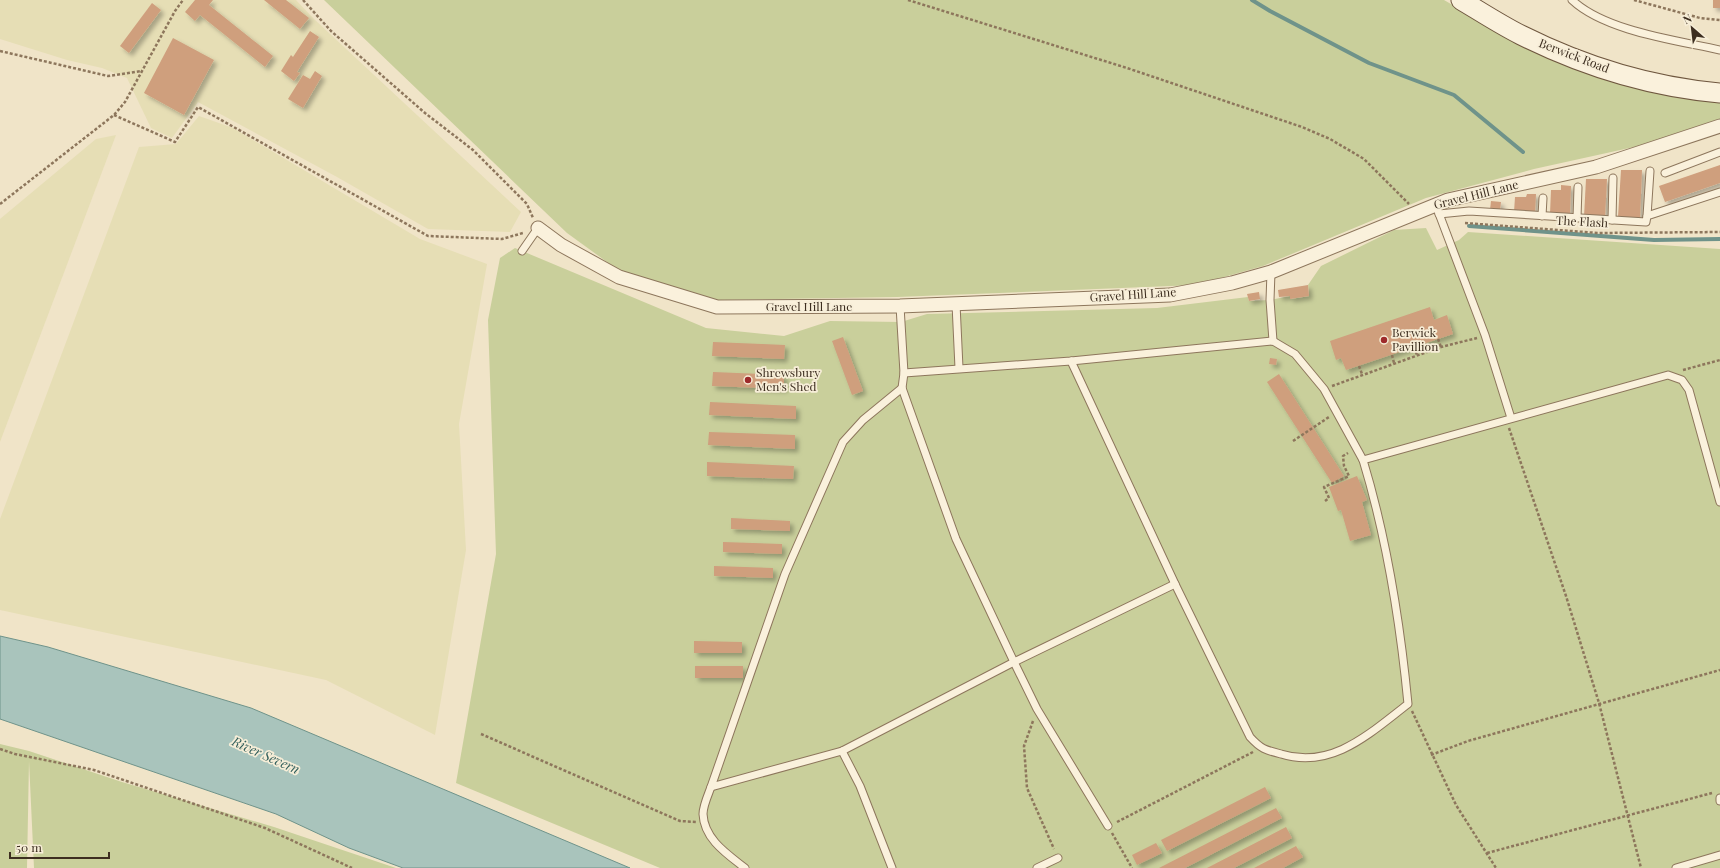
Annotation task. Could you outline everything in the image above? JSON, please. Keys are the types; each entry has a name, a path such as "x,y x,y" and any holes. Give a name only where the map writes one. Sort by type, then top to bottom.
{"main road":[{"name":"Berwick Road","path":"1460,0 1522,35 1593,66 1661,84 1697,91 1720,93"}],"street":[{"name":"Gravel Hill Lane","path":"538,228 561,245 619,277 717,307 900,306 1170,295 1232,283 1271,272 1414,213 1437,209 1596,167 1720,126"}],"lane":[{"path":"1572,0 1582,10 1627,28 1720,50"},
{"path":"1665,173 1720,152"},
{"path":"1509,419 1486,335 1437,209 1646,222 1650,171"},
{"path":"1612,220 1613,178"},
{"path":"1577,218 1578,187"},
{"path":"1647,216 1720,192"},
{"path":"1542,216 1543,198"},
{"path":"522,251 538,228"},
{"path":"1271,272 1270,300 1273,341"},
{"path":"956,304 959,368"},
{"path":"900,306 904,373 902,388 956,539 1037,709 1108,826"},
{"path":"904,373 1071,361 1273,341 1295,354 1324,389 1363,460 1376,503 1400,626 1408,704 1361,739 1329,756 1295,758 1261,748 1250,737 1230,700 1071,361"},
{"path":"1363,460 1668,375 1682,380 1689,390 1720,502"},
{"path":"745,868 719,847 706,830 703,813 711,787 785,574 843,442 862,420 902,388"},
{"path":"711,787 842,751 1014,662 1175,584"},
{"path":"842,751 860,786 892,868"},
{"path":"1676,868 1720,855"},
{"path":"1037,868 1058,858"}],"path":[{"path":"0,204 114,114 126,102 175,11 183,0"},
{"path":"114,114 175,142 198,106 428,236 502,239 538,228 527,204 473,150 425,113 331,31 302,0"},
{"path":"908,0 1127,68 1302,127 1330,139 1364,159 1409,203 1414,213"},
{"path":"1634,0 1700,18 1720,20"},
{"path":"0,51 108,76 142,71"},
{"name":"The Flash","path":"1443,224 1456,222 1598,233 1720,232"},
{"path":"1324,389 1362,374 1441,347 1486,335"},
{"path":"1438,339 1441,347"},
{"path":"1414,347 1417,355"},
{"path":"1392,355 1394,364"},
{"path":"1668,375 1720,360"},
{"path":"1360,366 1362,374"},
{"path":"1293,441 1337,411"},
{"path":"1509,419 1599,703 1641,868"},
{"path":"1324,501 1329,498 1324,487 1349,476 1344,466 1343,456 1357,449"},
{"path":"1431,755 1468,741 1720,670"},
{"path":"1408,704 1456,805 1496,868"},
{"path":"1037,709 1024,746 1027,788 1058,858"},
{"path":"481,734 680,821 705,823"},
{"path":"1132,868 1108,826 1261,748"},
{"path":"0,749 14,754 94,770 264,828 352,868"},
{"path":"1487,854 1628,814 1720,791"}],"shaded area":[{"path":"0,0 296,0 314,19 521,212 510,232 428,229 337,177 198,102 172,138 151,128 127,78 102,68 67,60 0,39"},
{"path":"199,116 233,128 420,239 487,264 459,424 466,550 435,735 326,680 0,610 0,519 139,147 176,144"},
{"path":"116,135 0,442 0,219 96,139"}],"green space":[{"path":"324,0 1444,0 1534,52 1640,89 1720,103 1720,120 1643,145 1534,169 1426,198 1263,266 1196,285 897,297 717,300 618,270 567,233"},
{"path":"1426,228 1437,250 1459,240 1468,232 1720,249 1720,868 660,868 456,783 496,554 488,320 500,258 515,248 706,328 784,336 830,321 901,322 927,314 1157,308 1248,297 1249,301 1270,300 1290,296 1290,299 1309,296 1308,285 1321,266 1394,230"},
{"path":"0,744 29,751 122,782 274,827 396,868 34,868 29,761 27,868 0,868"}],"water":[{"name":"River Severn","path":"0,636 48,647 251,708 630,868 403,868 349,848 276,814 0,719"}],"building":[{"path":"195,0 213,0 209,5 273,56 265,67 200,15 195,21 185,12"},
{"path":"264,0 286,0 309,18 300,29"},
{"path":"1713,0 1720,0 1720,8 1713,8"},
{"path":"152,3 161,10 129,53 120,46"},
{"path":"310,31 319,37 297,72 300,73 294,81 281,71 291,55 293,57"},
{"path":"173,38 214,60 184,115 144,93"},
{"path":"315,71 322,76 303,108 288,99 303,75 310,79"},
{"path":"1720,165 1720,183 1665,202 1659,186"},
{"path":"1621,170 1642,170 1640,219 1618,217"},
{"path":"1586,179 1607,179 1605,217 1584,217"},
{"path":"1561,185 1571,186 1570,215 1550,214 1551,190 1561,190"},
{"path":"1527,194 1536,194 1535,213 1514,212 1515,197 1526,197"},
{"path":"1491,201 1501,202 1500,211 1490,210"},
{"path":"1308,285 1309,296 1290,299 1290,296 1279,297 1278,290"},
{"path":"1259,292 1260,299 1249,301 1247,294"},
{"name":"Berwick Pavillion","path":"1430,307 1434,320 1447,315 1453,334 1346,370 1341,358 1336,360 1330,341"},
{"path":"843,337 863,391 852,395 832,341"},
{"path":"713,342 785,345 784,359 712,356"},
{"path":"1270,358 1277,359 1276,365 1269,364"},
{"name":"Shrewsbury Men's Shed","path":"713,372 784,375 784,389 712,386"},
{"path":"1279,374 1344,476 1332,483 1267,382"},
{"path":"710,402 796,406 796,419 709,415"},
{"path":"709,432 795,435 795,449 708,445"},
{"path":"707,462 794,466 793,479 707,476"},
{"path":"1357,476 1367,500 1362,502 1371,535 1350,541 1341,510 1338,511 1329,487"},
{"path":"731,518 790,521 790,531 731,529"},
{"path":"723,542 782,544 782,554 723,552"},
{"path":"714,566 773,568 773,578 714,576"},
{"path":"694,641 742,642 742,653 694,653"},
{"path":"695,666 743,666 743,678 695,678"},
{"path":"1265,787 1271,798 1167,851 1161,840"},
{"path":"1276,808 1282,818 1185,868 1159,868"},
{"path":"1286,827 1292,838 1234,868 1207,868"},
{"path":"1156,843 1162,853 1137,865 1132,855"},
{"path":"1296,846 1303,857 1283,868 1254,868"}],"waterway":[{"path":"1252,0 1369,63 1454,95 1523,152"},
{"path":"1469,226 1654,240 1720,239"}],"place":[{"name":"Berwick Pavillion","path":"1384,340"},
{"name":"Shrewsbury Men's Shed","path":"748,380"}]}
